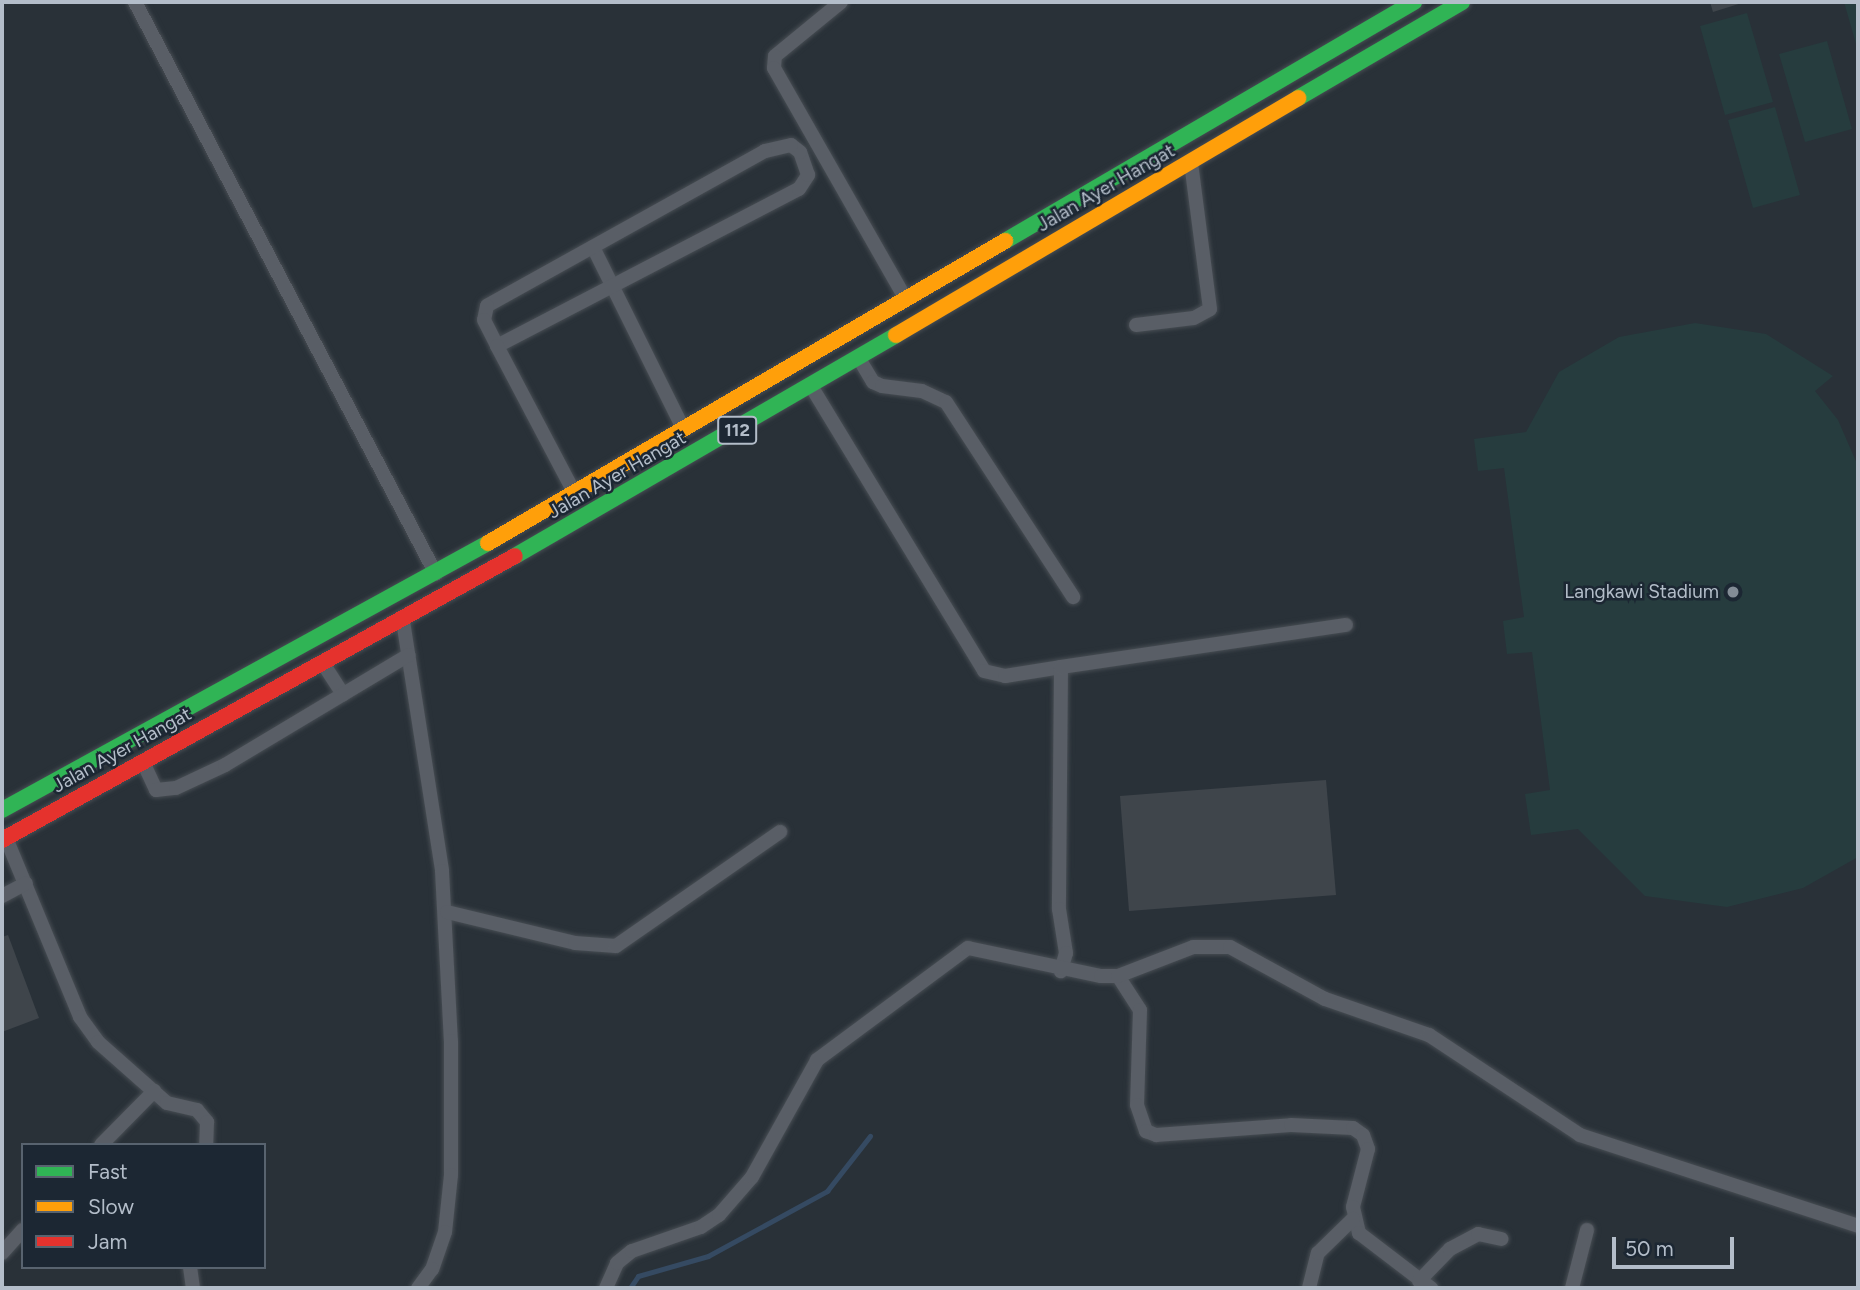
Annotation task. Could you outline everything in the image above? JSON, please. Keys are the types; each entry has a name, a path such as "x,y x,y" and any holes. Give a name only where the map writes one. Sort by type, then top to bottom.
{"main road":[{"name":"Jalan Ayer Hangat","path":"2,810 436,574 1414,2"},
{"name":"Jalan Ayer Hangat","path":"4,839 403,621 811,386 1462,2"}],"street":[{"path":"135,2 436,574"},
{"path":"841,2 775,56 774,68 905,298"},
{"path":"497,346 799,189 808,175 806,161 791,145 779,145 487,306 484,320 497,346 574,492"},
{"path":"1136,325 1194,318 1210,309 1191,163"},
{"path":"593,247 610,289 684,430"},
{"path":"858,357 873,382 882,386 922,391 946,402 1073,597"},
{"path":"811,386 984,671 1005,676 1346,625"},
{"path":"403,621 447,912 451,1175 440,1251 418,1288"},
{"path":"142,762 156,790 177,788 225,765 409,655"},
{"path":"324,665 343,694"},
{"path":"1062,667 1059,909 1066,953 1062,971"},
{"path":"447,912 575,943 616,946 779,832"},
{"path":"4,839 26,883 80,1017 98,1042 167,1103 197,1110 207,1122 206,1143"},
{"path":"2,895 26,883"},
{"path":"606,1288 618,1263 632,1251 701,1227 719,1215 752,1177 817,1060 958,952 986,948 1062,971 1118,976 1193,947 1230,947 1325,999 1429,1035 1580,1135 1858,1226"},
{"path":"1118,976 1140,1010 1136,1105 1146,1131 1156,1135 1291,1125 1353,1128 1363,1135 1368,1149 1353,1219 1318,1253 1309,1288"},
{"path":"103,1143 154,1091"},
{"path":"1353,1219 1359,1233 1425,1285 1450,1249 1478,1234 1501,1239"},
{"path":"1572,1288 1587,1230"},
{"path":"2,1253 21,1232"},
{"path":"190,1269 193,1288"}],"green space":[{"path":"1844,2 1858,2 1858,51"},
{"path":"1747,13 1773,102 1725,115 1700,26"},
{"path":"1827,41 1852,129 1805,142 1779,54"},
{"path":"1775,107 1800,195 1753,208 1728,120"},
{"path":"1695,323 1766,334 1833,376 1815,391 1838,420 1858,466 1858,857 1803,888 1727,907 1645,896 1578,829 1531,835 1525,794 1550,790 1532,652 1507,654 1503,621 1524,617 1504,468 1478,471 1474,439 1526,432 1559,372 1619,337"}],"building":[{"path":"1710,2 1745,2 1713,12"},
{"path":"1326,780 1336,895 1129,911 1120,796"},
{"path":"8,935 39,1018 2,1032 2,937"}],"waterway":[{"path":"630,1288 638,1276 708,1256 827,1191 870,1136"}],"traffic: fast":[{"path":"1005,241 1414,2"},
{"path":"1298,98 1462,2"},
{"path":"515,556 896,335"},
{"path":"2,810 488,543"}],"traffic: slow":[{"path":"896,335 1298,98"},
{"path":"488,543 1005,241"}],"traffic: jam":[{"path":"2,840 515,556"}],"place":[{"name":"Langkawi Stadium","path":"1733,592"}]}
